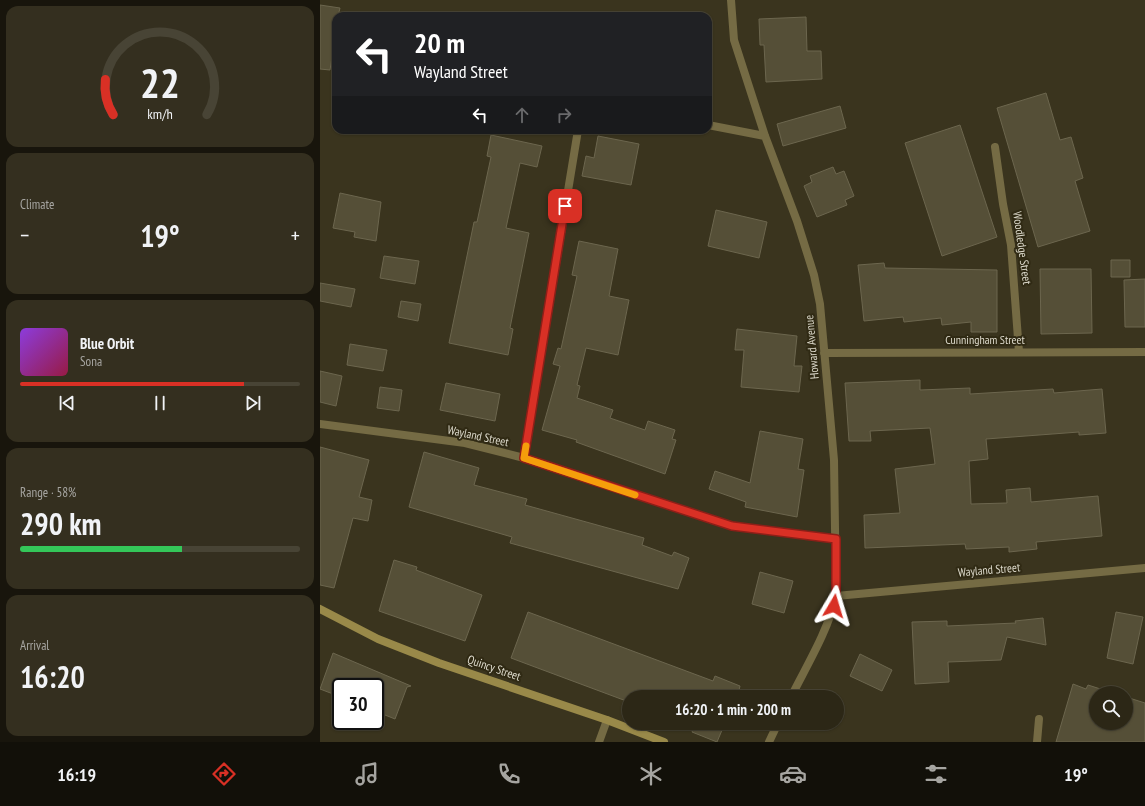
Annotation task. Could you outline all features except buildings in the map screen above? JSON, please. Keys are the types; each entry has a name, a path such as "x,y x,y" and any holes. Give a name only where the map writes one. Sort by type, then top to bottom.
{"main road":[{"name":"Quincy Street","path":"320,609 378,639 439,663 607,720 664,742"}],"street":[{"name":"Howard Avenue","path":"731,0 734,40 765,136 814,275 820,304 834,460 836,596 834,606 794,690"},
{"path":"712,126 765,136"},
{"path":"524,458 577,134"},
{"name":"Woodledge Street","path":"995,147 1003,204 1012,245 1019,352"},
{"name":"Cunningham Street","path":"824,353 1145,352"},
{"name":"Wayland Street","path":"320,424 465,443 524,458 732,526 836,539"},
{"name":"Wayland Street","path":"836,596 1145,568"},
{"path":"1037,742 1039,719"},
{"path":"598,742 607,720"},
{"path":"769,742 775,730"}],"slow traffic":[{"path":"526,446 524,458 635,495"}],"route":[{"path":"565,206 524,458 732,526 836,539 836,596 834,606"}]}
